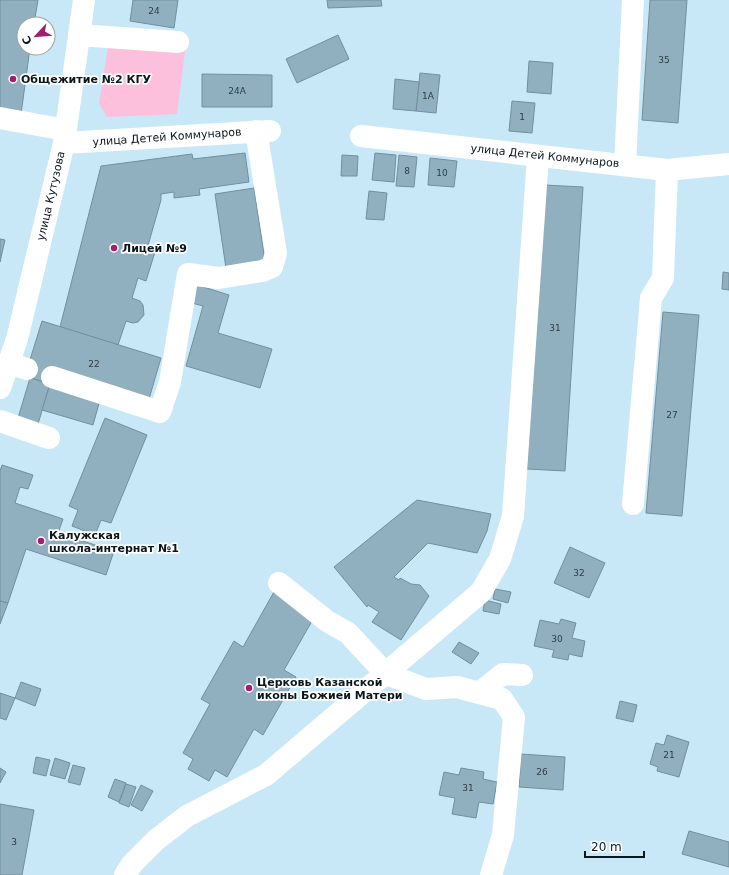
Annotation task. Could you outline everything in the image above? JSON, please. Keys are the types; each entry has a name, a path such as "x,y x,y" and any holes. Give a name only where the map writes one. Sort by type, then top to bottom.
{"street":[{"name":"улица Кутузова","path":"0,388 18,366 17,339 65,137 84,0"},
{"path":"625,165 632,0"},
{"path":"79,35 178,42"},
{"name":"улица Детей Коммунаров","path":"0,118 65,137 263,131 276,253 272,267 262,271 219,278 188,274 170,382 160,412 52,377"},
{"name":"улица Детей Коммунаров","path":"361,136 667,170 729,164"},
{"path":"125,875 132,864 156,840 187,816 266,775 386,674 481,592 500,559 513,516 538,156"},
{"path":"634,504 651,298 662,278 667,170"},
{"path":"0,421 49,438"},
{"path":"279,583 327,620 348,633 386,674 426,689 457,687 502,699 514,717 503,835 491,875"},
{"path":"479,693 502,674 522,674"}],"shaded area":[{"path":"108,47 185,52 177,114 107,117 99,103"}],"building":[{"name":"Общежитие №2 КГУ","path":"0,0 38,0 35,16 16,16 16,56 29,56 21,114 0,110"},
{"path":"133,0 178,0 174,28 130,21"},
{"path":"327,0 381,0 382,6 328,8"},
{"path":"650,0 687,0 678,123 642,120"},
{"path":"338,35 349,59 297,83 286,59"},
{"path":"529,61 553,63 551,94 527,92"},
{"path":"420,73 440,75 436,113 416,111"},
{"path":"202,74 272,75 272,107 202,107"},
{"path":"395,79 419,82 416,111 393,109"},
{"path":"512,101 535,103 532,133 509,131"},
{"name":"Лицей №9","path":"245,153 249,182 199,189 200,195 174,198 174,192 161,194 161,200 147,249 155,252 146,281 138,278 132,298 140,301 143,305 144,315 138,322 133,323 126,321 118,345 60,327 101,166 192,154 193,159"},
{"path":"375,153 396,155 394,182 372,180"},
{"path":"342,155 358,156 357,176 341,176"},
{"path":"399,155 417,157 414,187 396,186"},
{"path":"430,158 457,161 454,187 428,185"},
{"path":"544,185 583,187 565,471 527,469"},
{"path":"254,188 265,261 226,268 215,194"},
{"path":"369,191 387,193 384,220 366,219"},
{"path":"0,239 5,240 0,262"},
{"path":"723,272 729,273 729,290 722,289"},
{"path":"197,285 229,295 218,333 272,349 260,388 186,366 203,306 192,303"},
{"path":"663,312 699,315 682,516 646,513"},
{"path":"42,321 161,358 144,416 25,376"},
{"path":"30,378 50,384 38,424 18,418"},
{"path":"50,384 100,400 93,425 42,410"},
{"path":"105,418 147,435 111,523 101,520 95,535 72,526 78,510 69,506"},
{"name":"Калужская школа-интернат №1","path":"2,465 33,475 28,489 20,487 15,503 63,519 58,533 114,551 106,575 26,549 8,603 0,601 0,471"},
{"path":"417,500 491,514 487,531 477,553 428,543 394,577 399,580 400,578 411,584 420,585 429,596 401,640 372,622 379,612 368,605 367,607 334,567"},
{"path":"570,547 605,563 589,598 554,583"},
{"path":"495,589 511,592 508,603 493,599"},
{"name":"Церковь Казанской иконы Божией Матери","path":"275,590 316,614 284,670 296,677 263,735 254,729 227,777 215,770 209,781 188,769 193,759 183,753 210,704 201,699 234,641 243,647"},
{"path":"485,600 501,604 499,614 483,611"},
{"path":"0,601 8,603 0,624"},
{"path":"561,619 576,623 572,638 585,641 582,657 569,654 568,660 552,657 554,650 534,646 540,620 559,624"},
{"path":"459,642 479,653 471,664 452,652"},
{"path":"21,682 41,689 35,706 15,698"},
{"path":"0,693 15,698 6,720 0,718"},
{"path":"620,701 637,705 633,722 616,718"},
{"path":"667,735 689,742 679,777 657,771 658,767 650,764 656,743 664,745"},
{"path":"521,754 565,757 563,790 519,787"},
{"path":"36,757 50,760 46,776 33,773"},
{"path":"55,758 70,763 65,779 50,775"},
{"path":"73,765 85,768 80,785 68,782"},
{"path":"0,768 6,772 0,783"},
{"path":"461,768 484,772 483,779 497,782 493,804 479,802 476,818 452,814 455,798 439,795 444,772 459,775"},
{"path":"115,779 126,783 119,802 108,797"},
{"path":"126,784 136,787 129,807 119,803"},
{"path":"141,785 153,791 142,811 131,805"},
{"path":"0,804 34,810 22,875 0,875"},
{"path":"689,831 729,842 729,867 682,854"}],"place":[{"name":"Общежитие №2 КГУ","path":"13,79"},
{"name":"Лицей №9","path":"114,248"},
{"name":"Калужская школа-интернат №1","path":"41,541"},
{"name":"Церковь Казанской иконы Божией Матери","path":"249,688"}]}
